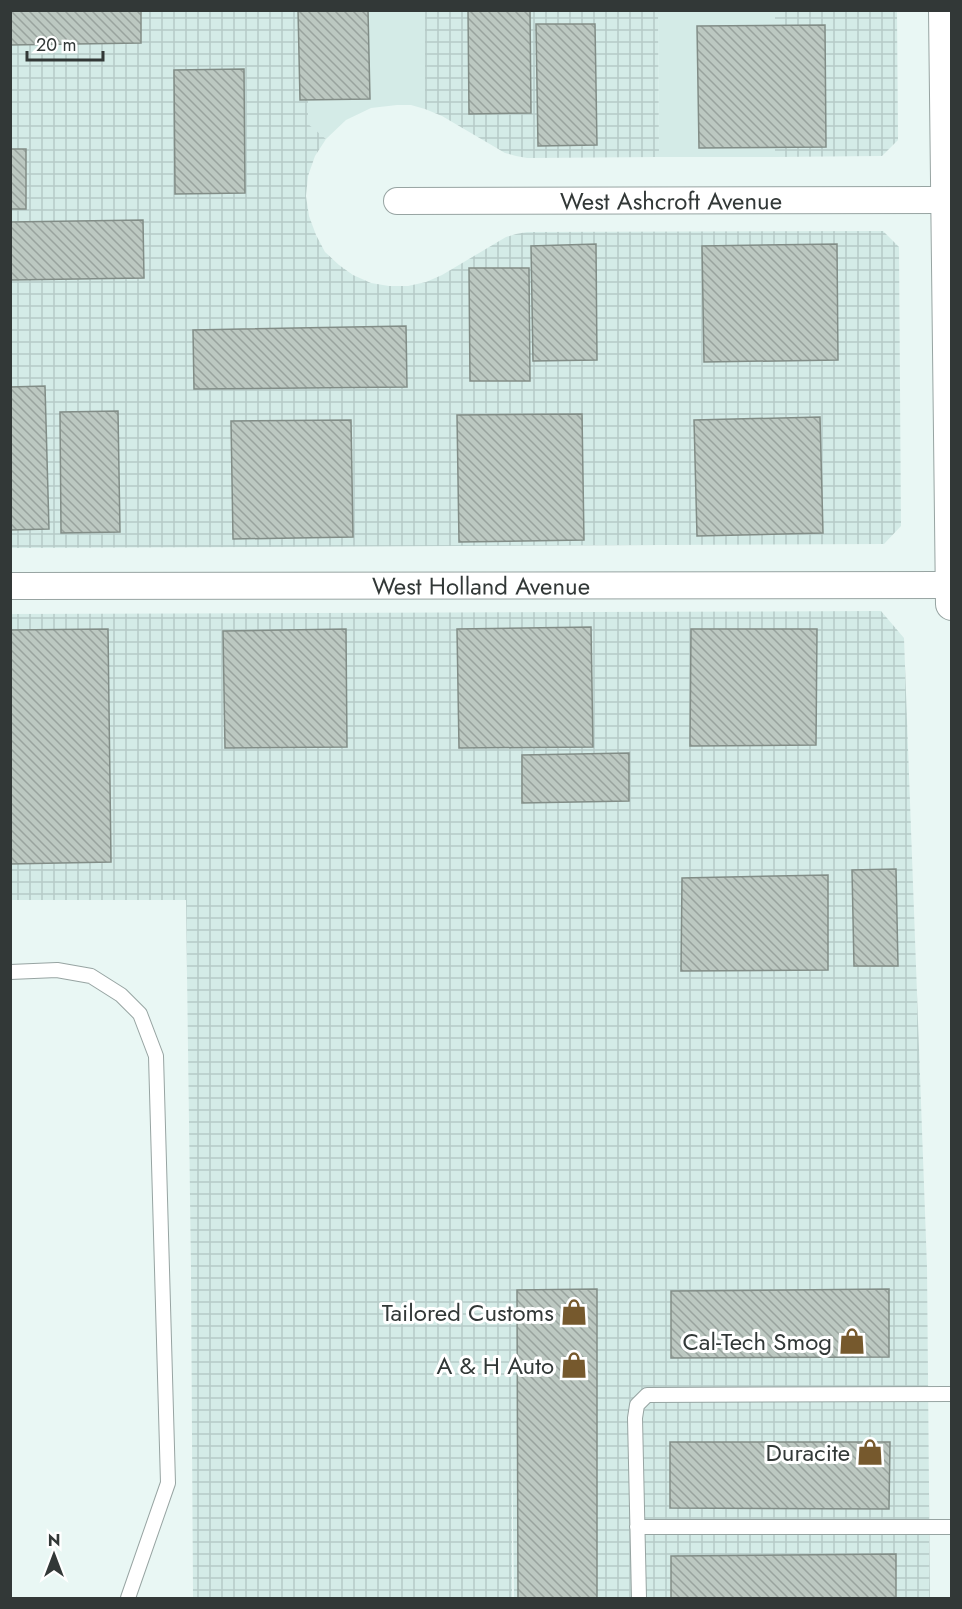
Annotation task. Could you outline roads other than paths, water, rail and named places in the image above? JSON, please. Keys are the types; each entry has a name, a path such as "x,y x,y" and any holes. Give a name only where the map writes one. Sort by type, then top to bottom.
{"street":[{"path":"945,10 951,604"},
{"name":"West Ashcroft Avenue","path":"397,201 947,200"},
{"name":"West Holland Avenue","path":"10,586 951,585"}],"lane":[{"path":"10,972 57,970 91,976 121,995 140,1014 156,1056 168,1483 128,1599"},
{"path":"639,1599 635,1418 636,1405 647,1395 951,1394"},
{"path":"637,1527 951,1527"}],"place":[{"name":"Tailored Customs","path":"574,1312"},
{"name":"Cal-Tech Smog","path":"852,1341"},
{"name":"A & H Auto","path":"574,1365"},
{"name":"Duracite","path":"870,1452"}]}
